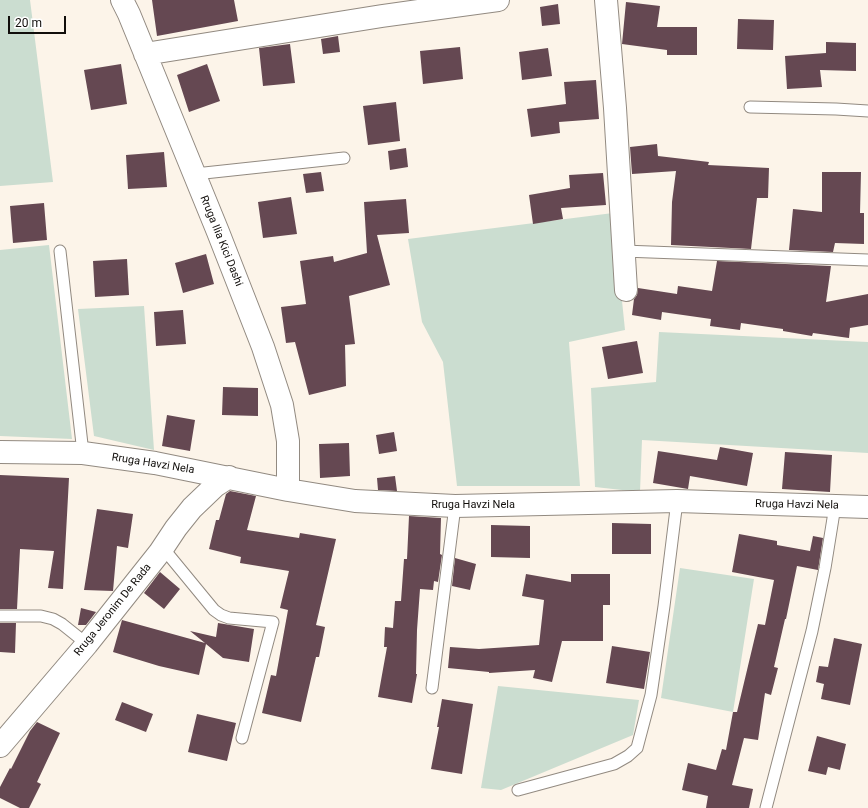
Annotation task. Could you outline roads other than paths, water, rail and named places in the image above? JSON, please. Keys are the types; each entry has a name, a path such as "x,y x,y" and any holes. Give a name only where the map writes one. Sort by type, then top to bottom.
{"street":[{"name":"Rruga Ilia Kici Dashi","path":"122,0 195,174 263,347 282,405 288,441 288,490"},
{"path":"145,54 382,16 498,0"},
{"path":"606,0 615,108 626,290"},
{"name":"Rruga Havzi Nela","path":"0,452 83,453 156,462 288,490 355,501 455,506 677,502 868,507"},
{"name":"Rruga Jeronim De Rada","path":"0,746 86,644 163,548 176,528 192,508 215,486 228,477"}],"lane":[{"path":"750,107 868,111"},
{"path":"195,174 344,158"},
{"path":"60,251 83,453"},
{"path":"623,251 868,260"},
{"path":"518,790 614,764 628,756 637,748 651,695 677,502"},
{"path":"432,688 455,506"},
{"path":"766,808 812,632 836,506"},
{"path":"163,548 214,610 221,615 229,618 273,622 242,738"},
{"path":"0,616 41,616 53,619 62,624 86,644"}]}
